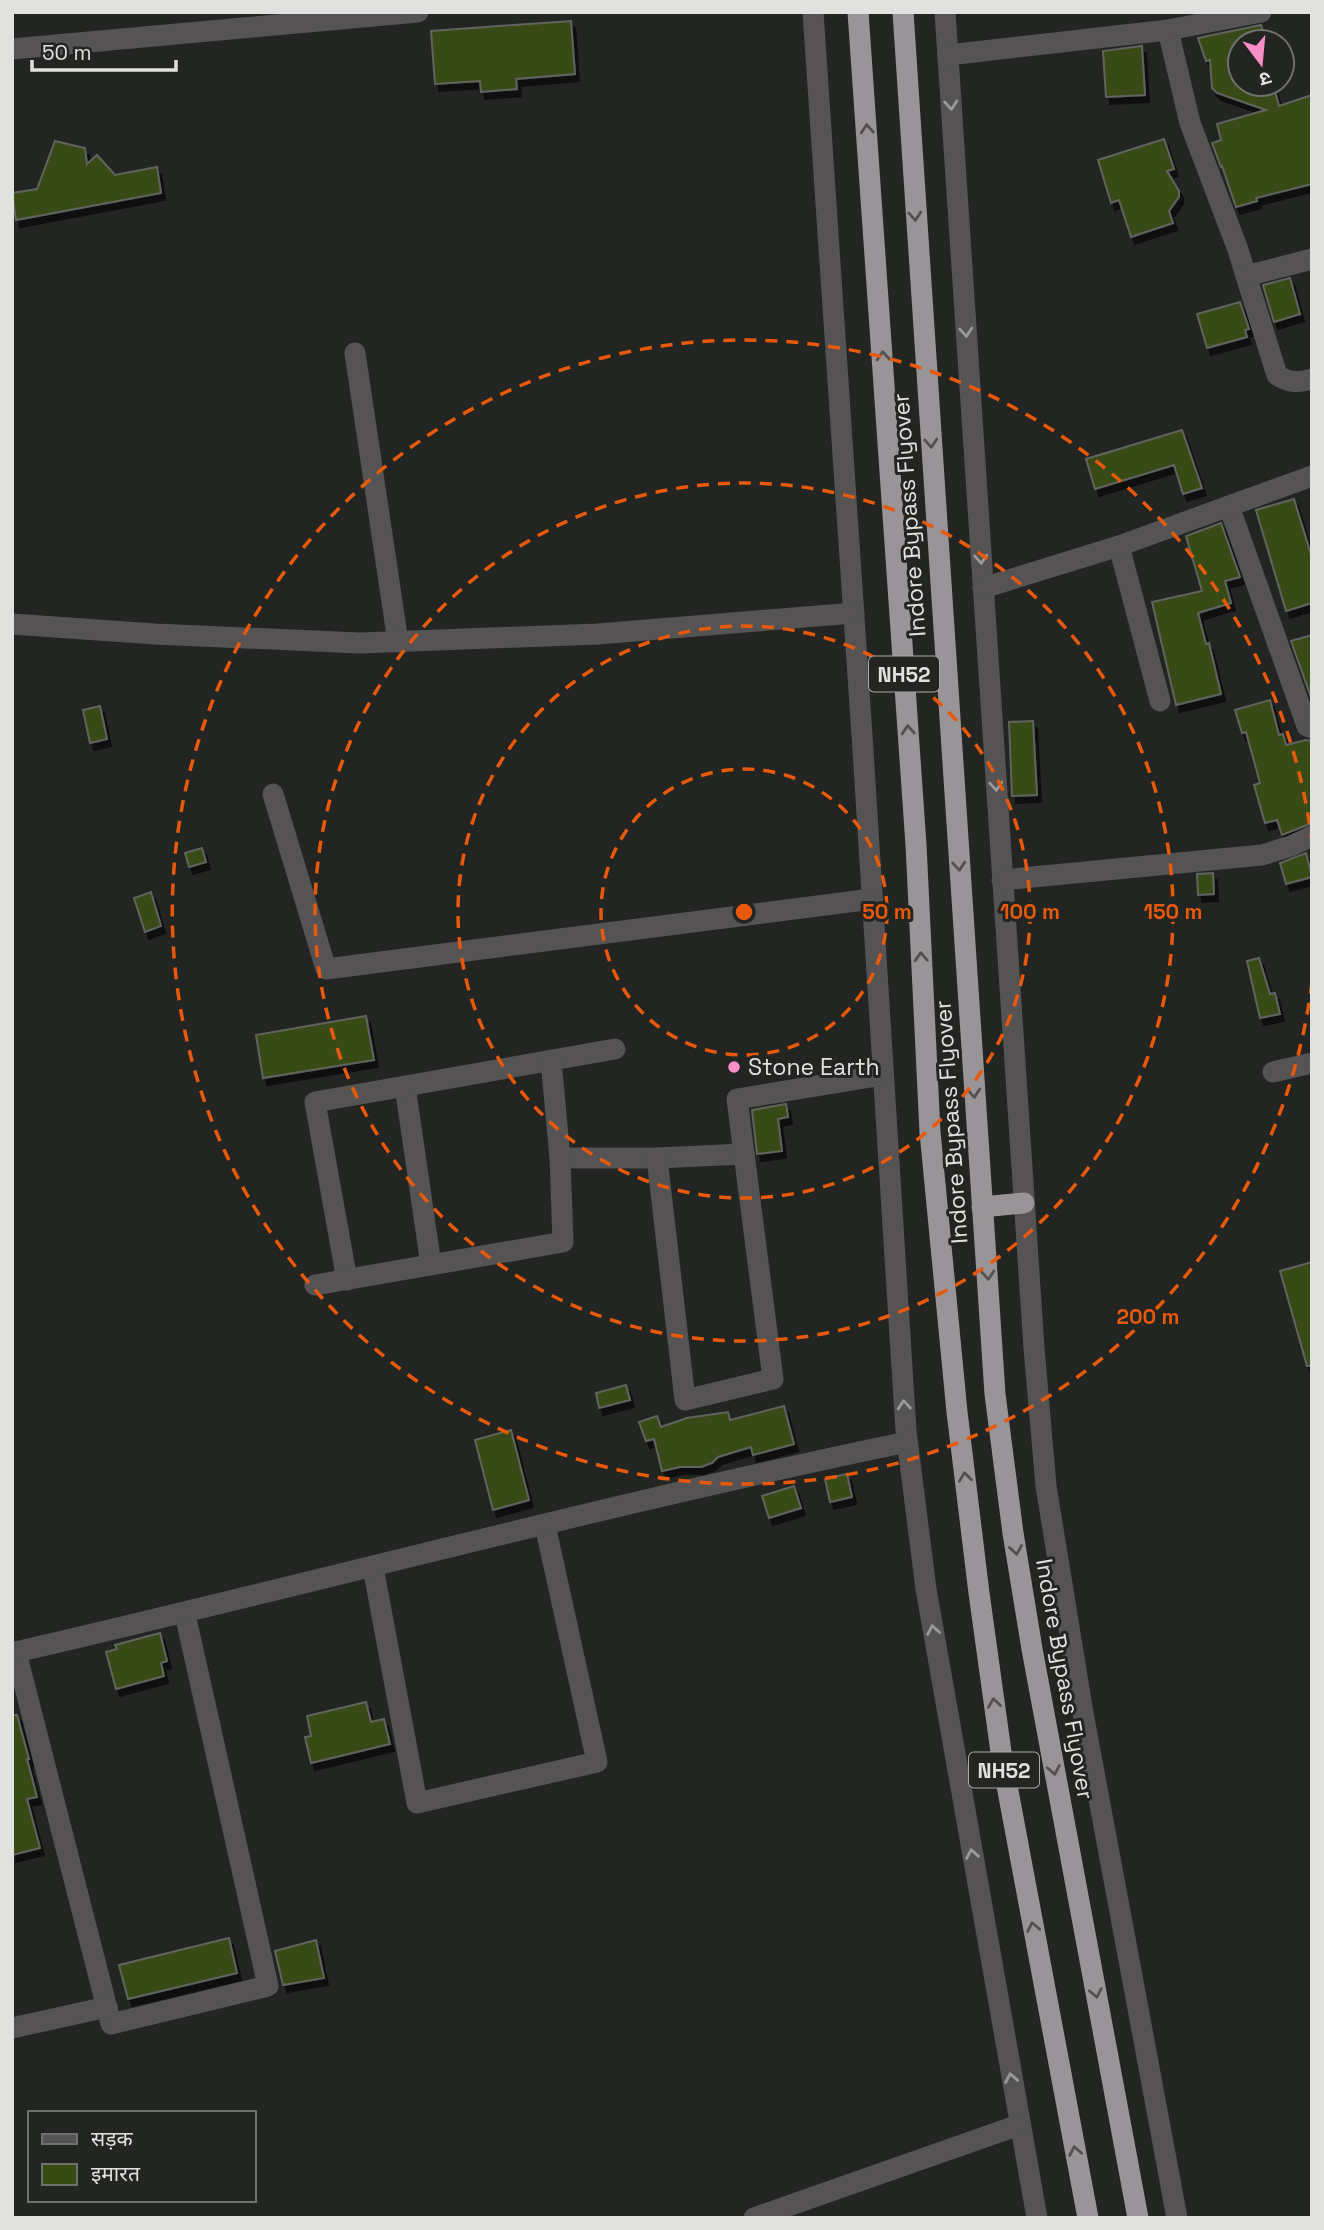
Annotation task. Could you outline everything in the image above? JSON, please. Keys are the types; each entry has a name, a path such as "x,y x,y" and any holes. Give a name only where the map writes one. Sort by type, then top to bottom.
{"highway":[{"name":"Indore Bypass Flyover","path":"903,19 995,1394 1032,1649 1138,2218"},
{"name":"Indore Bypass Flyover","path":"859,21 915,831 930,1132 948,1318 979,1594 1002,1759 1088,2218"},
{"path":"982,1207 1024,1203"}],"street":[{"path":"12,50 283,18 418,12"},
{"path":"813,12 907,1442 926,1588 1037,2218"},
{"path":"945,12 1024,1203 1046,1486 1083,1713 1177,2218"},
{"path":"948,55 1168,30 1261,12"},
{"path":"1168,30 1190,123 1237,247 1277,375 1287,382 1312,379"},
{"path":"1246,276 1312,259"},
{"path":"355,353 398,642"},
{"path":"983,588 1119,546 1312,476"},
{"path":"1229,506 1307,726 1312,728"},
{"path":"1119,546 1160,701"},
{"path":"12,624 155,634 360,643 598,634 854,613"},
{"path":"273,794 326,970 872,899"},
{"path":"1002,880 1262,855 1312,836"},
{"path":"347,1280 315,1102 615,1049"},
{"path":"315,1285 563,1242 560,1158 551,1060"},
{"path":"1273,1072 1312,1063"},
{"path":"657,1158 685,1400 773,1378 737,1099 883,1075"},
{"path":"405,1086 431,1265"},
{"path":"560,1158 657,1158 744,1154"},
{"path":"185,1614 268,1986 111,2024 14,1653 185,1614 786,1467 907,1442"},
{"path":"373,1567 417,1803 597,1762 545,1525"},
{"path":"12,2028 107,2007"},
{"path":"754,2218 1019,2125"}],"building":[{"path":"571,21 575,74 516,79 517,89 481,92 480,81 435,84 431,31"},
{"path":"1226,32 1226,96 1212,88 1210,60 1206,61 1198,38"},
{"path":"1142,46 1145,95 1106,97 1103,51"},
{"path":"1312,95 1312,184 1256,198 1257,201 1236,207 1212,143 1221,140 1217,124 1266,110 1231,98 1277,98 1279,106"},
{"path":"1164,139 1174,169 1167,171 1179,191 1179,197 1169,211 1173,223 1131,237 1119,200 1111,203 1098,160"},
{"path":"55,141 85,148 87,164 97,155 115,175 157,167 161,193 16,220 12,193 37,189"},
{"path":"1290,278 1300,314 1274,322 1263,285"},
{"path":"1240,302 1249,329 1245,330 1247,337 1207,348 1197,314"},
{"path":"1182,430 1202,488 1183,494 1174,465 1095,489 1086,459"},
{"path":"1294,499 1312,558 1312,603 1286,611 1256,510"},
{"path":"1221,523 1240,577 1225,581 1231,603 1198,613 1206,644 1209,643 1221,694 1176,705 1152,602 1202,591 1186,536"},
{"path":"1312,635 1312,700 1291,641"},
{"path":"1270,700 1279,735 1283,734 1286,745 1312,741 1312,823 1282,835 1277,820 1265,823 1254,785 1260,783 1246,732 1242,733 1235,710"},
{"path":"100,706 107,739 90,743 83,710"},
{"path":"1033,721 1037,795 1012,796 1009,722"},
{"path":"202,848 206,862 189,867 185,853"},
{"path":"1306,853 1312,877 1286,884 1280,863"},
{"path":"1213,873 1214,894 1198,895 1197,874"},
{"path":"151,892 161,926 145,932 134,898"},
{"path":"1259,958 1270,994 1275,993 1280,1014 1260,1018 1247,961"},
{"path":"366,1016 374,1060 263,1078 256,1035"},
{"path":"786,1104 788,1117 778,1119 782,1151 757,1154 752,1110"},
{"path":"1312,1262 1312,1366 1307,1366 1280,1271"},
{"path":"626,1385 630,1400 599,1408 596,1393"},
{"path":"784,1406 794,1444 753,1455 751,1447 718,1457 712,1463 701,1467 680,1467 662,1471 654,1439 646,1441 639,1422 657,1416 661,1427 687,1418 728,1412 730,1420"},
{"path":"511,1430 529,1500 493,1510 475,1440"},
{"path":"847,1474 852,1497 830,1502 825,1479"},
{"path":"794,1486 801,1508 769,1518 762,1496"},
{"path":"160,1633 167,1661 161,1663 164,1676 116,1689 106,1652 117,1649 115,1645"},
{"path":"366,1702 371,1722 384,1719 390,1744 311,1763 305,1737 311,1736 307,1716"},
{"path":"12,1715 17,1715 37,1797 27,1799 40,1848 12,1855"},
{"path":"229,1938 237,1973 128,1999 119,1965"},
{"path":"316,1940 324,1978 283,1985 275,1951"}],"place":[{"name":"Stone Earth","path":"734,1067"}]}
